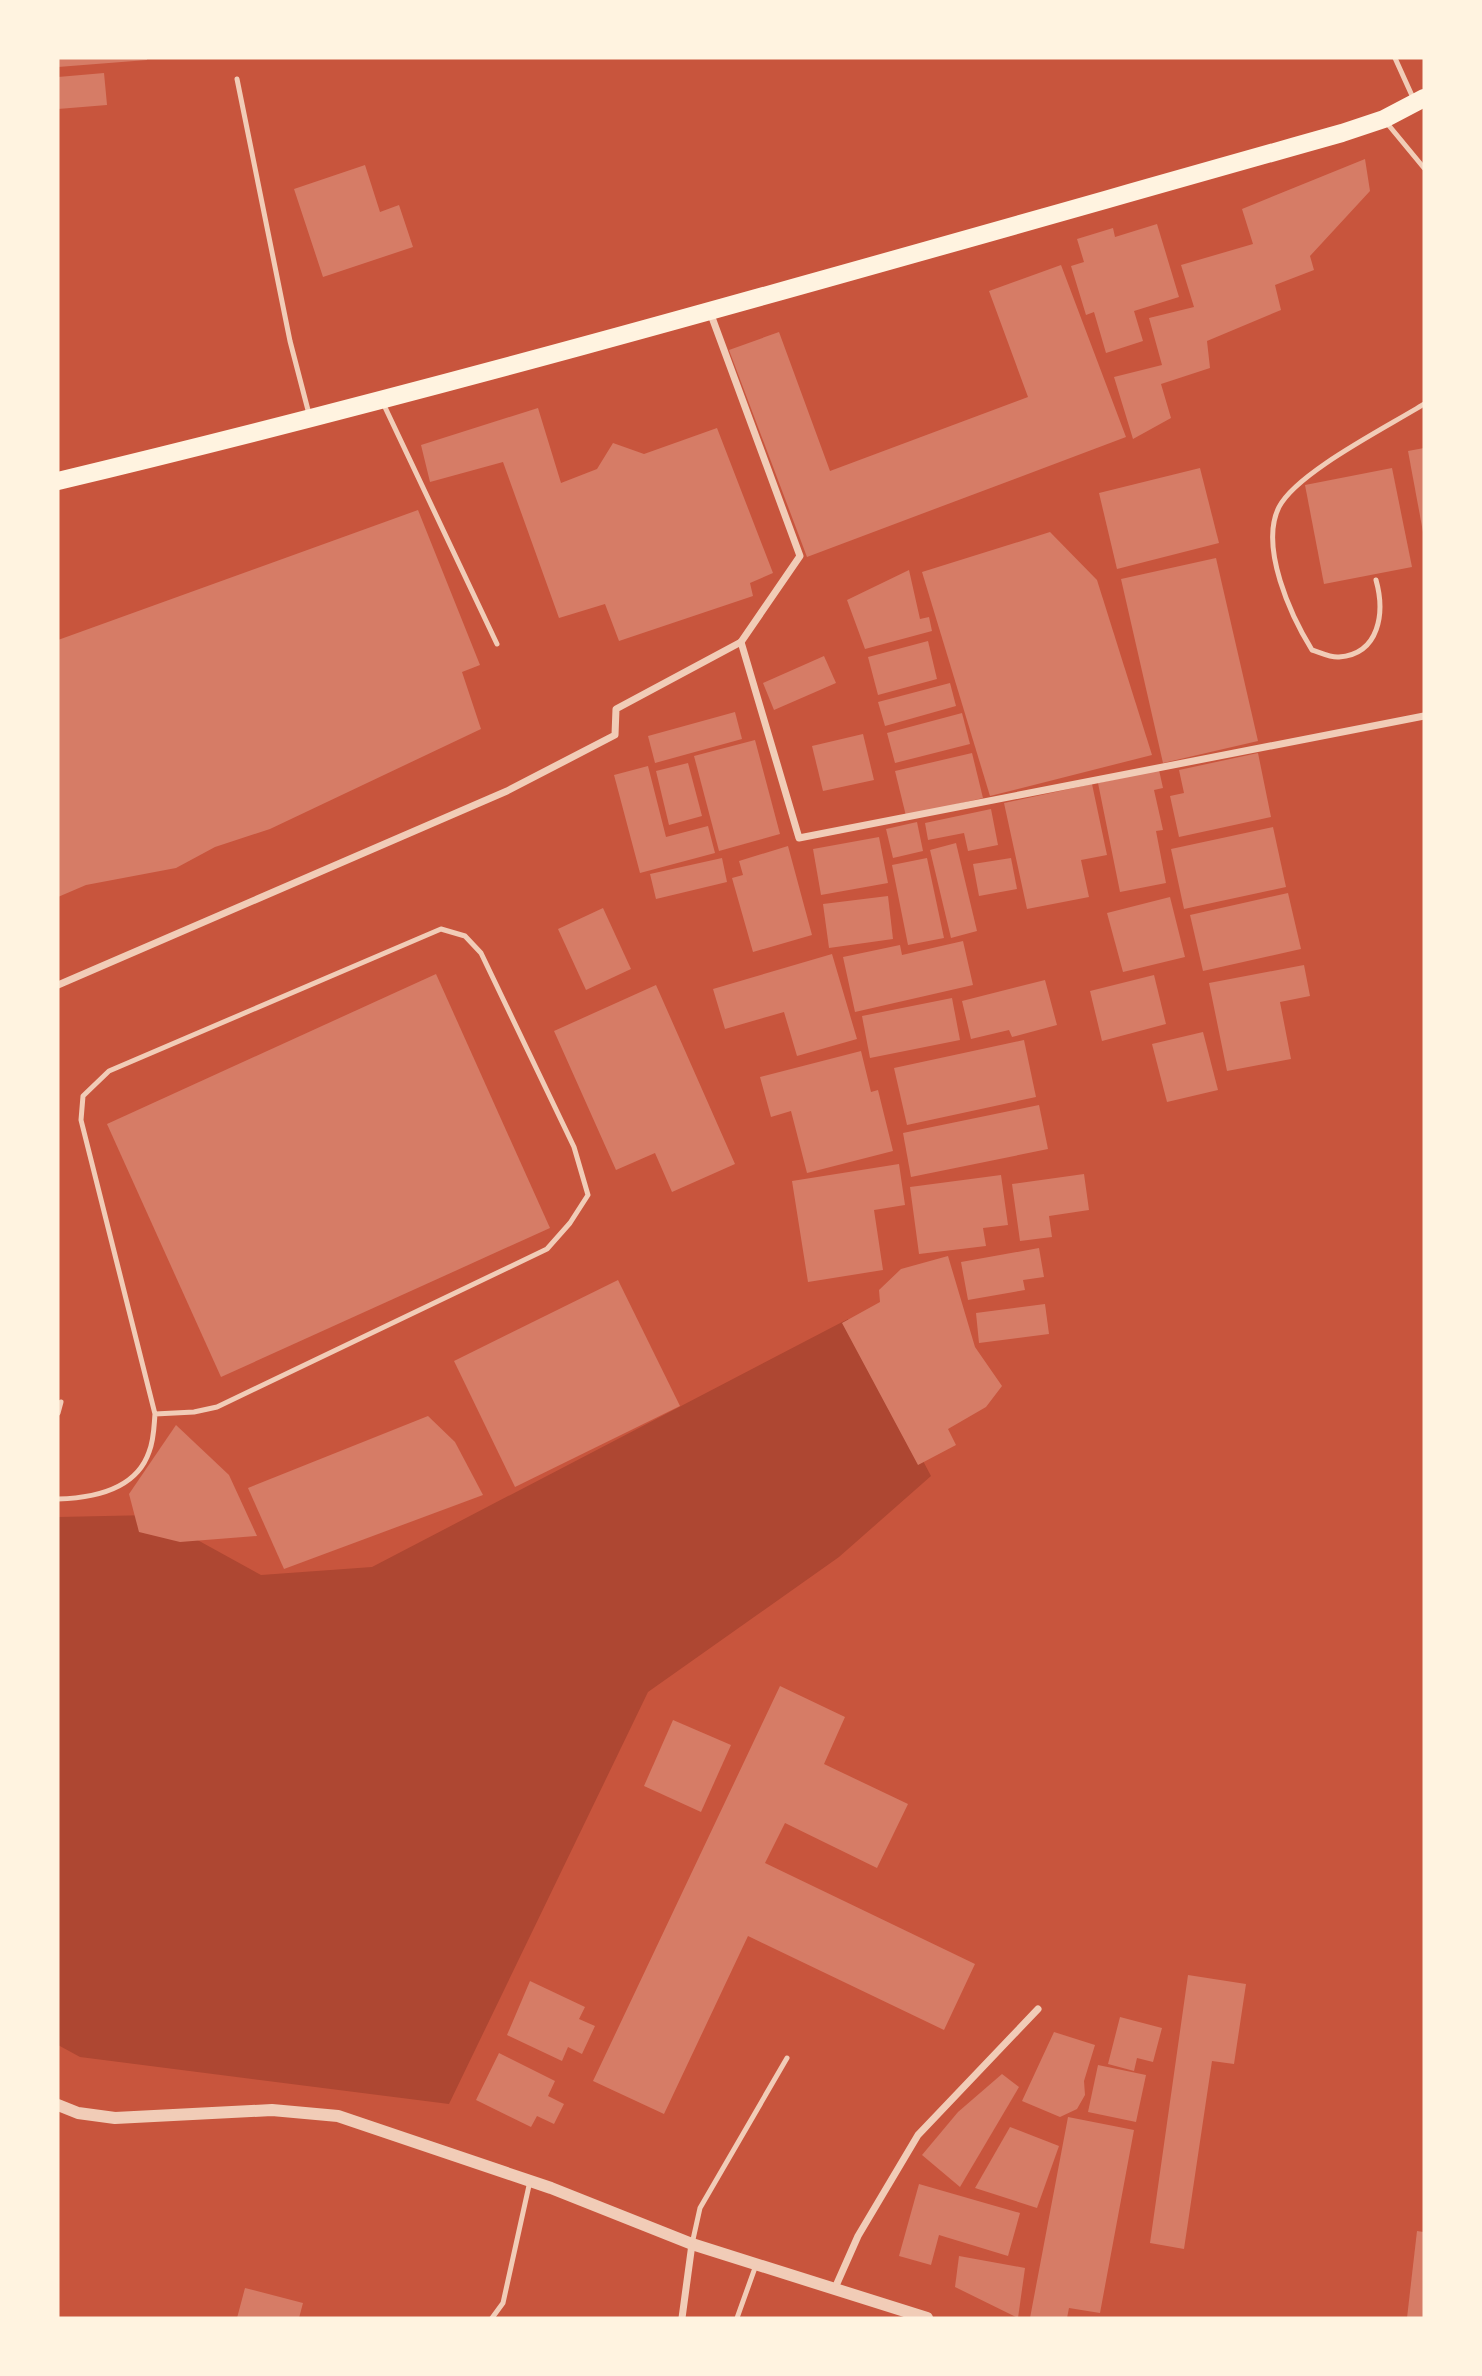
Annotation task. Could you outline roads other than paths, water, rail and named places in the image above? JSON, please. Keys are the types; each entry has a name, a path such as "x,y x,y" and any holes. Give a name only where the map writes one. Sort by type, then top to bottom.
{"main road":[{"path":"58,481 311,420 710,311 1384,119 1420,101"}],"street":[{"path":"58,985 507,791 615,735 616,709 741,642 800,556 710,311"},
{"path":"741,642 799,838 1424,716"},
{"path":"835,2288 858,2236 918,2135 1038,2009"},
{"path":"58,2105 78,2113 115,2118 272,2110 338,2116 530,2181 692,2244 835,2288 858,2299 927,2318"},
{"path":"682,2318 692,2244"}],"lane":[{"path":"1395,58 1420,101"},
{"path":"237,79 290,341 311,420"},
{"path":"1384,119 1424,169"},
{"path":"383,401 497,644"},
{"path":"1376,580 1380,627 1363,649 1338,657 1312,650 1295,623 1280,581 1273,534 1279,507 1299,485 1329,462 1424,404"},
{"path":"58,1499 86,1498 112,1490 140,1471 150,1450 155,1414 81,1120 83,1096 109,1072 441,929 465,936 481,953 574,1147 588,1195 570,1223 547,1249 217,1407 194,1412 155,1414"},
{"path":"58,1413 61,1402"},
{"path":"692,2244 700,2208 787,2058"},
{"path":"492,2318 503,2303 530,2181"},
{"path":"737,2318 756,2264"}]}
